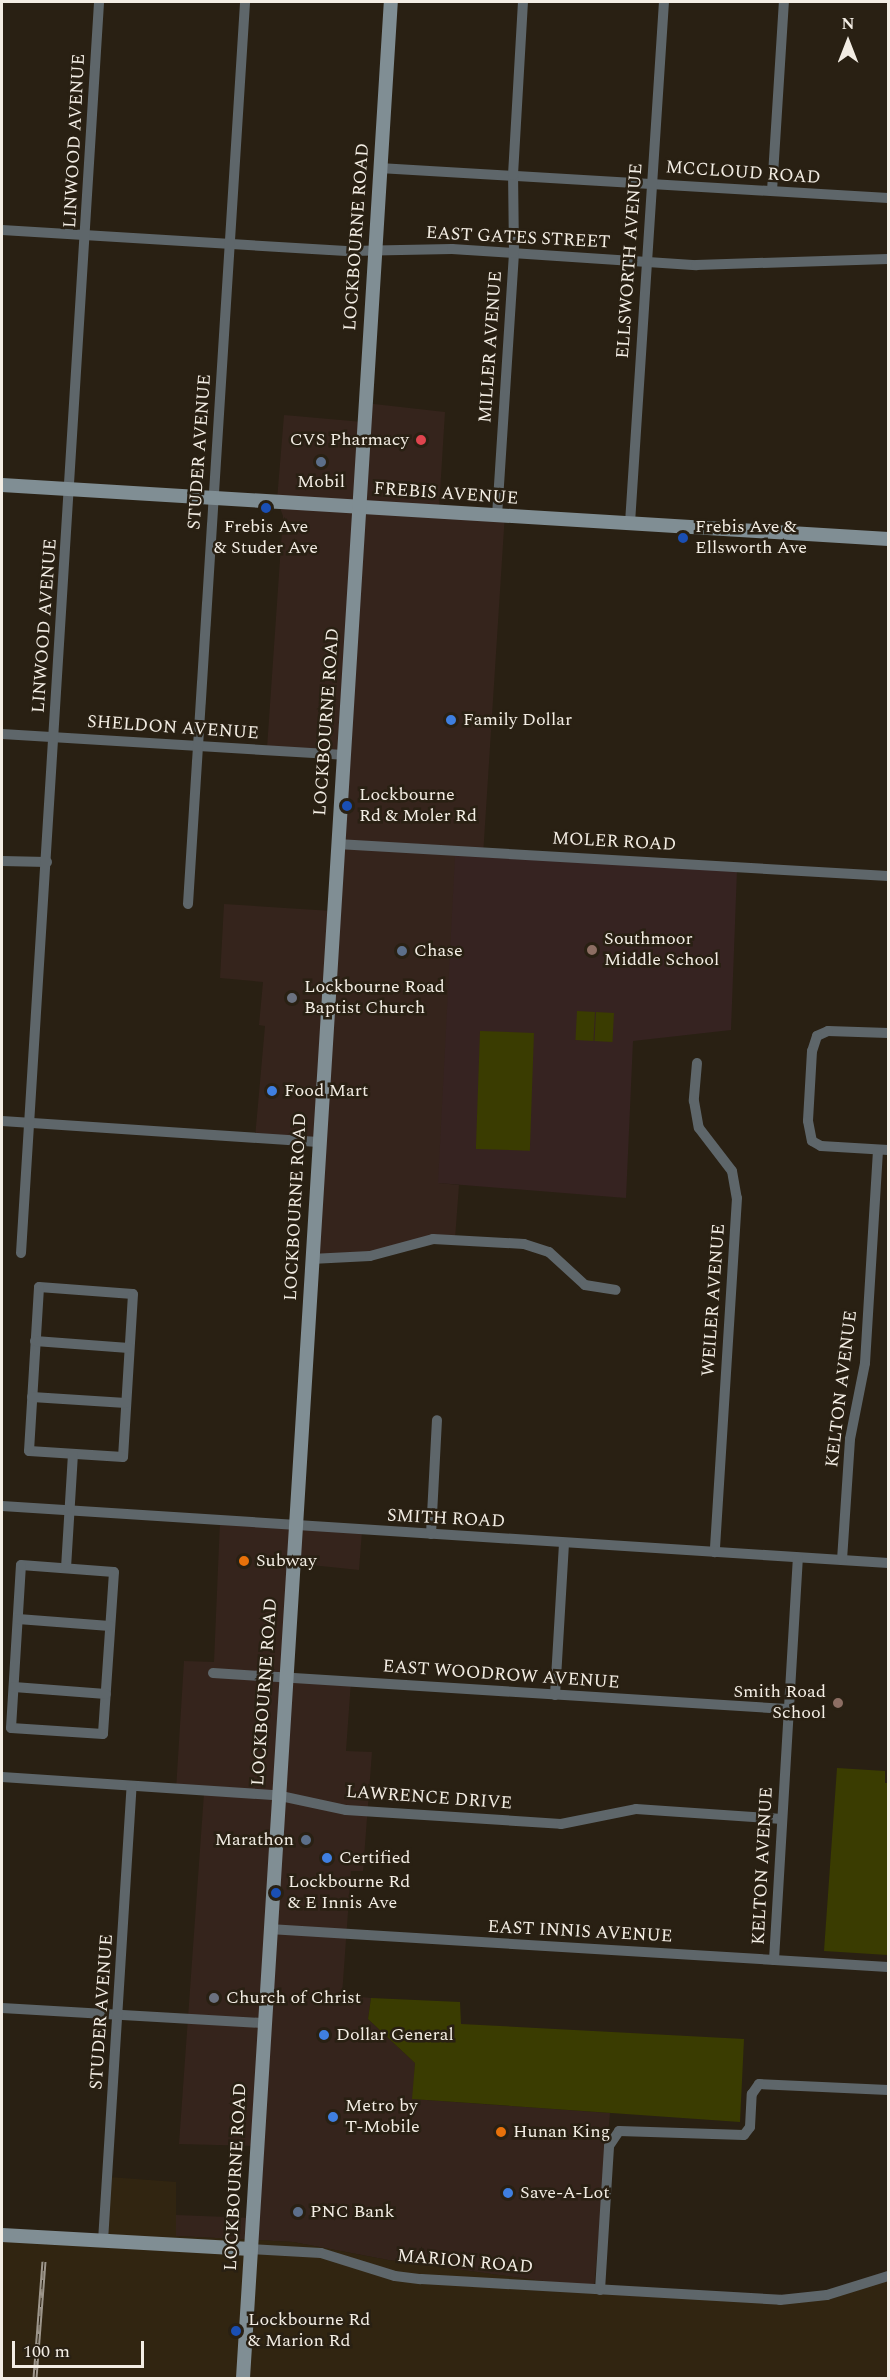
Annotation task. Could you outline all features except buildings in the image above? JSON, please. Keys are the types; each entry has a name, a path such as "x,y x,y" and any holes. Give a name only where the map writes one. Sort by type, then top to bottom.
{"main road":[{"name":"LOCKBOURNE ROAD","path":"243,2379 276,1795 390,2"},
{"name":"FREBIS AVENUE","path":"2,485 888,539"},
{"name":"MARION ROAD","path":"2,2235 251,2249"}],"street":[{"name":"LINWOOD AVENUE","path":"21,1253 99,2"},
{"name":"STUDER AVENUE","path":"188,904 245,2"},
{"name":"MILLER AVENUE","path":"497,516 514,253 513,176 524,2"},
{"name":"ELLSWORTH AVENUE","path":"630,523 664,2"},
{"path":"772,191 784,2"},
{"name":"MCCLOUD ROAD","path":"379,168 888,198"},
{"name":"EAST GATES STREET","path":"2,230 374,252 427,248 740,266 888,259"},
{"name":"SHELDON AVENUE","path":"2,734 343,755"},
{"name":"MOLER ROAD","path":"337,844 888,876"},
{"path":"2,861 47,862"},
{"path":"883,1150 821,1146 812,1141 808,1121 814,1041 822,1032 888,1033"},
{"name":"WEILER AVENUE","path":"697,1063 697,1121 732,1171 737,1198 715,1552"},
{"path":"2,1121 318,1142"},
{"name":"KELTON AVENUE","path":"842,1560 850,1439 865,1363 883,1150"},
{"path":"311,1259 370,1256 433,1239 524,1244 549,1252 585,1285 616,1290"},
{"path":"39,1287 133,1294 129,1348 123,1457 28,1451 39,1287"},
{"path":"35,1341 129,1348"},
{"path":"32,1397 126,1403"},
{"path":"431,1534 437,1420"},
{"path":"66,1568 73,1454"},
{"name":"SMITH ROAD","path":"2,1506 294,1527 888,1563"},
{"path":"555,1695 564,1543"},
{"name":"KELTON AVENUE","path":"774,1960 787,1709 798,1558"},
{"path":"21,1565 66,1568 114,1572 103,1734 11,1728 21,1565"},
{"path":"18,1619 110,1626"},
{"name":"EAST WOODROW AVENUE","path":"213,1673 787,1709"},
{"path":"14,1687 106,1694"},
{"name":"LAWRENCE DRIVE","path":"2,1777 276,1795 346,1810 561,1824 636,1809 782,1819"},
{"name":"STUDER AVENUE","path":"104,2241 132,1786"},
{"name":"EAST INNIS AVENUE","path":"269,1929 888,1967"},
{"path":"2,2008 262,2023"},
{"path":"600,2290 609,2146 619,2131 744,2135 750,2127 752,2094 759,2084 888,2090"},
{"name":"MARION ROAD","path":"251,2249 321,2253 405,2277 792,2300 827,2295 888,2276"}],"shaded area":[{"path":"365,403 445,412 439,509 505,513 483,856 439,1183 459,1185 455,1239 346,1259 310,1258 317,1143 255,1138 265,1026 259,1025 263,982 220,978 224,904 332,911 343,755 267,748 283,516 277,500 284,415 363,422"},
{"name":"Southmoor Middle School","path":"455,856 737,870 731,1030 633,1041 626,1198 438,1183"},
{"path":"577,1011 595,1012 593,1041 575,1040"},
{"path":"596,1012 614,1013 612,1042 594,1041"},
{"path":"480,1031 534,1033 530,1151 476,1149"},
{"path":"220,1521 362,1531 359,1570 292,1563 284,1676 351,1681 346,1751 372,1752 363,1871 351,1871 342,1995 371,1998 368,2019 415,2063 413,2099 610,2113 594,2288 388,2260 293,2242 176,2236 176,2215 253,2218 256,2146 179,2144 204,1793 176,1790 184,1661 214,1662"},
{"path":"837,1768 885,1771 885,1783 888,1783 888,1955 824,1951"},
{"path":"371,1998 460,2002 461,2024 744,2039 740,2122 412,2099 415,2063 368,2019"},
{"path":"109,2177 176,2182 176,2236 293,2242 388,2260 594,2288 790,2298 888,2277 888,2378 2,2378 2,2237 106,2244"}],"railway":[{"path":"35,2378 44,2261"}],"place":[{"name":"CVS Pharmacy","path":"421,440"},
{"name":"Mobil","path":"321,462"},
{"name":"Frebis Ave & Studer Ave","path":"266,508"},
{"name":"Frebis Ave & Ellsworth Ave","path":"683,538"},
{"name":"Family Dollar","path":"451,720"},
{"name":"Lockbourne Rd & Moler Rd","path":"347,806"},
{"name":"Southmoor Middle School","path":"592,950"},
{"name":"Chase","path":"402,951"},
{"name":"Lockbourne Road Baptist Church","path":"292,998"},
{"name":"Food Mart","path":"272,1091"},
{"name":"Subway","path":"244,1561"},
{"name":"Smith Road School","path":"838,1703"},
{"name":"Marathon","path":"306,1840"},
{"name":"Certified","path":"327,1858"},
{"name":"Lockbourne Rd & E Innis Ave","path":"276,1893"},
{"name":"Church of Christ","path":"214,1998"},
{"name":"Dollar General","path":"324,2035"},
{"name":"Metro by T-Mobile","path":"333,2117"},
{"name":"Hunan King","path":"501,2132"},
{"name":"Save-A-Lot","path":"508,2193"},
{"name":"PNC Bank","path":"298,2212"},
{"name":"Lockbourne Rd & Marion Rd","path":"236,2331"}]}
